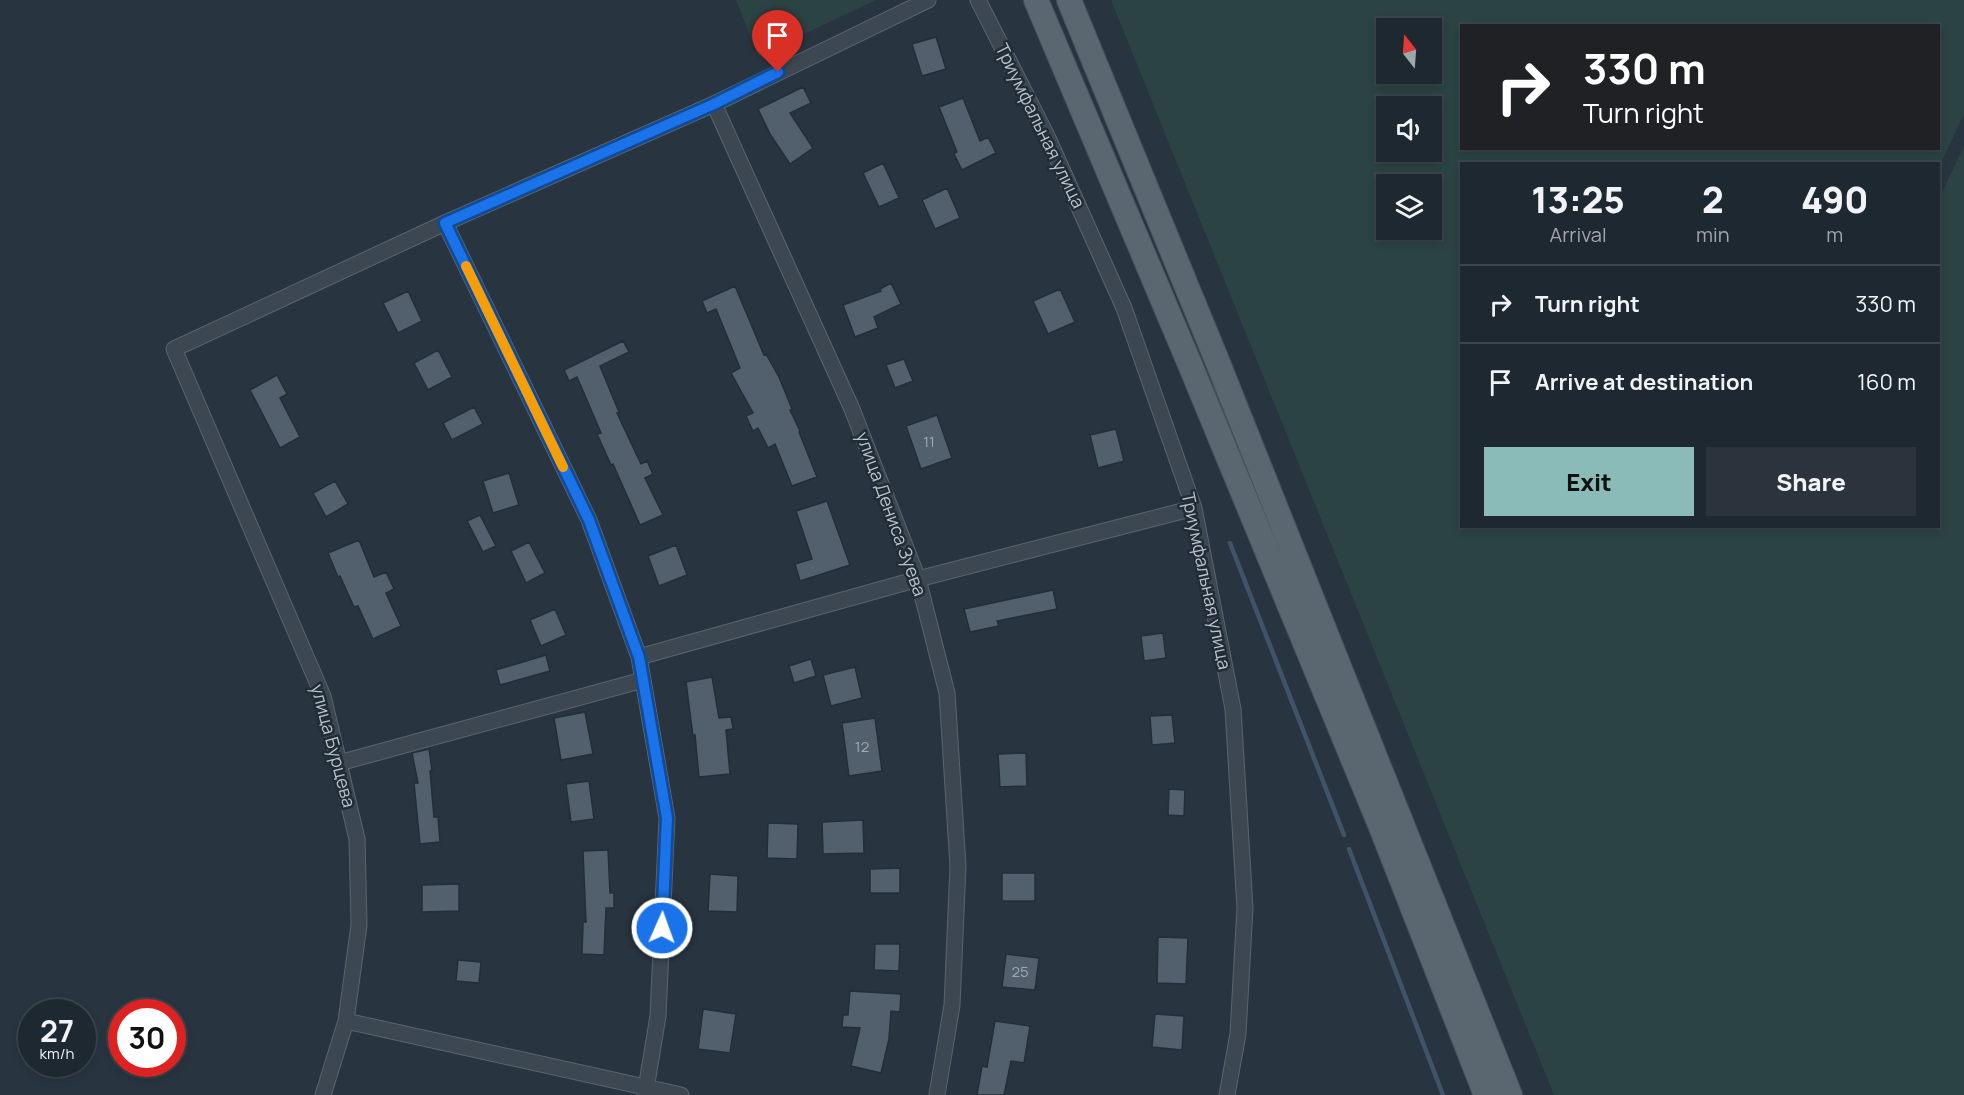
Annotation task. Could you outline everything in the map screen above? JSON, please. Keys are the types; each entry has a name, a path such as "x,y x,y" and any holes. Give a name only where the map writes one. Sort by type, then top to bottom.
{"main road":[{"path":"1036,0 1381,827 1486,1095"},
{"path":"1069,0 1216,358 1510,1095"}],"street":[{"path":"646,1091 658,1016 667,818 639,657 589,520 445,223 714,104 928,0"},
{"name":"Триумфальная улица","path":"978,0 1048,138 1124,308 1194,508 1233,709 1245,908 1239,1034 1227,1095"},
{"name":"улица Дениса Зуева","path":"714,104 852,409 918,579 947,693 958,866 952,1005 937,1095"},
{"name":"улица Бурцева","path":"323,1095 346,1022 359,925 357,839 323,696 174,349 445,223"},
{"path":"639,657 918,579 1194,508"},
{"path":"339,763 643,680"},
{"path":"346,1022 646,1091 681,1095"}],"green space":[{"path":"736,0 876,0 758,56"},
{"path":"1111,0 1964,0 1964,114 1940,165 1940,162 1460,162 1460,528 1940,528 1940,197 1964,146 1964,1095 1554,1095"}],"building":[{"path":"936,37 946,69 922,76 912,44"},
{"path":"803,87 811,103 790,113 813,148 790,164 770,134 758,109"},
{"path":"963,98 980,141 988,137 996,153 962,170 954,154 957,152 939,107"},
{"path":"883,163 899,198 879,207 863,173"},
{"path":"947,188 960,218 935,229 922,200"},
{"path":"891,283 901,304 874,317 878,328 855,337 843,305 881,291 880,289"},
{"path":"735,286 764,355 766,354 779,377 817,477 792,486 775,444 768,448 758,428 753,431 746,416 753,413 731,373 740,368 716,309 707,313 702,301"},
{"path":"1060,289 1075,322 1048,334 1033,301"},
{"path":"408,291 422,321 398,333 383,303"},
{"path":"623,341 629,352 600,366 619,412 617,413 641,464 647,461 653,474 645,478 663,515 640,525 597,434 601,433 577,377 569,381 564,370"},
{"path":"438,350 452,377 428,390 414,363"},
{"path":"904,359 913,381 895,388 886,365"},
{"path":"277,375 287,394 280,398 300,437 280,448 250,390"},
{"path":"474,407 483,424 452,440 443,423"},
{"path":"937,415 952,458 921,469 906,426"},
{"path":"1116,429 1124,461 1098,468 1090,435"},
{"path":"509,473 519,505 493,513 483,481"},
{"path":"335,481 348,504 326,517 313,493"},
{"path":"827,501 850,565 800,581 795,564 812,559 796,511"},
{"path":"480,515 496,546 483,552 467,521"},
{"path":"359,540 374,577 386,572 394,589 386,593 401,626 373,639 358,606 354,607 340,576 338,577 328,553"},
{"path":"529,542 545,573 526,583 511,551"},
{"path":"676,545 687,575 659,586 648,556"},
{"path":"1053,590 1057,609 997,621 999,626 970,632 964,609"},
{"path":"555,609 566,635 541,646 530,620"},
{"path":"1163,633 1166,658 1144,661 1141,636"},
{"path":"546,655 550,671 500,685 496,670"},
{"path":"811,659 816,676 794,683 789,666"},
{"path":"855,667 862,698 831,706 823,675"},
{"path":"712,677 719,718 731,717 733,729 726,730 730,774 699,777 686,682"},
{"path":"585,712 593,754 561,760 554,718"},
{"path":"1172,715 1175,743 1152,745 1150,716"},
{"path":"875,718 882,771 849,776 842,723"},
{"path":"429,749 434,817 438,817 440,842 420,844 414,783 418,783 412,753"},
{"path":"1026,753 1027,786 1000,787 998,754"},
{"path":"589,781 594,819 571,822 566,784"},
{"path":"1169,789 1185,790 1184,816 1168,815"},
{"path":"863,820 864,853 823,854 822,822"},
{"path":"768,823 798,824 797,859 767,858"},
{"path":"608,850 610,893 614,893 614,908 606,908 604,955 582,954 583,922 586,922 583,851"},
{"path":"900,868 900,893 870,893 870,869"},
{"path":"1002,873 1035,873 1035,901 1002,901"},
{"path":"710,874 738,876 737,912 708,911"},
{"path":"459,884 459,911 422,912 422,885"},
{"path":"1158,937 1188,938 1186,984 1157,983"},
{"path":"875,944 900,944 899,971 874,970"},
{"path":"1006,954 1039,958 1035,990 1002,987"},
{"path":"458,960 481,962 479,983 456,981"},
{"path":"850,991 901,994 900,1012 891,1011 889,1039 881,1073 851,1066 860,1028 842,1027 843,1015 848,1015"},
{"path":"703,1009 736,1014 730,1053 698,1049"},
{"path":"1155,1014 1184,1016 1182,1050 1152,1047"},
{"path":"995,1021 1030,1026 1024,1063 1011,1061 1004,1095 977,1095 982,1066 987,1067"}],"waterway":[{"path":"1230,543 1344,835"},
{"path":"1349,849 1443,1095"}],"slow traffic":[{"path":"466,266 563,467"}],"route":[{"path":"662,928 667,818 639,657 589,520 445,223 714,104 778,72"}]}
